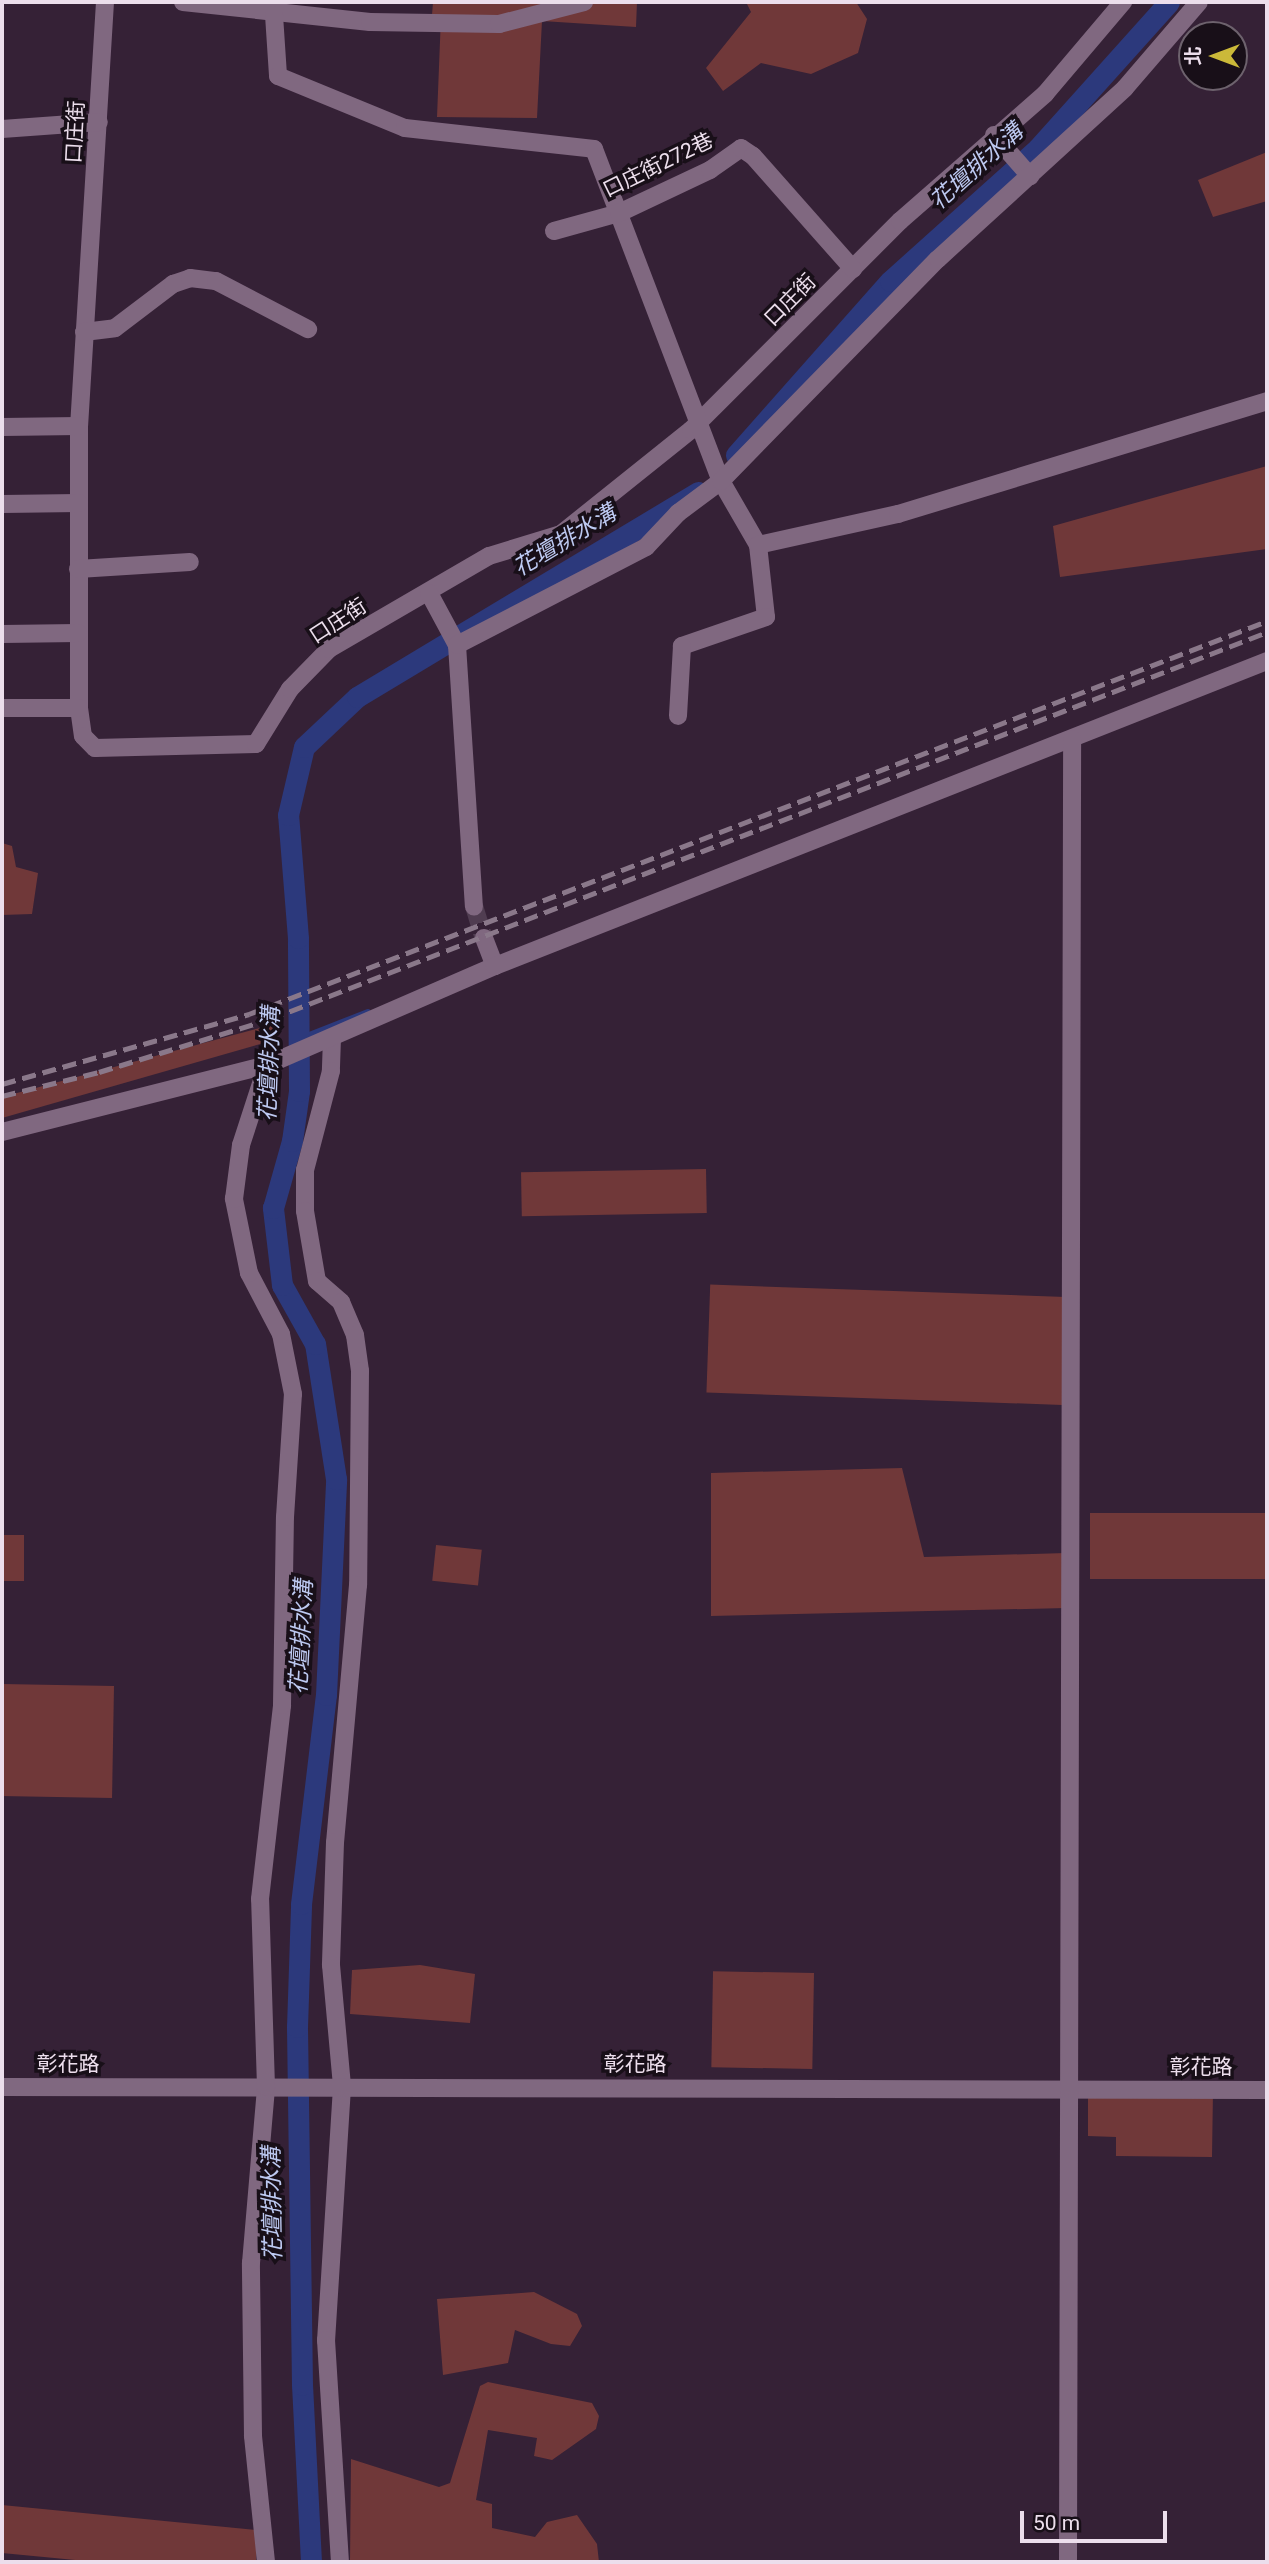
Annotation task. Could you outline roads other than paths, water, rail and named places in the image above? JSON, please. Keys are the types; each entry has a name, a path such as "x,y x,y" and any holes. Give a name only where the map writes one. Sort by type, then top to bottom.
{"street":[{"name":"口庄街","path":"105,2 79,426 79,708 83,736 95,748 256,744 290,689 329,649 432,598 489,556 561,534 701,421 853,269 998,140 1045,94 1123,2"},
{"path":"183,2 274,15 499,24 584,2"},
{"path":"454,641 646,547 678,513 721,481 939,259 1028,173 1125,89 1199,2"},
{"path":"274,15 278,76 405,128 594,149 701,421 721,481 758,545 766,617 682,646 678,716"},
{"path":"2,130 99,122"},
{"path":"998,140 1028,173"},
{"name":"口庄街272巷","path":"554,231 619,213 710,170 741,148 753,156 853,269"},
{"path":"84,332 115,328 173,284 190,278 216,281 308,329"},
{"path":"758,545 898,514 1267,401"},
{"path":"2,427 79,426"},
{"path":"2,504 79,503"},
{"path":"79,569 190,562"},
{"path":"432,598 454,641 474,906"},
{"path":"2,634 79,633"},
{"path":"2,1132 271,1063 495,966 1267,662"},
{"path":"2,708 79,708"},
{"path":"1068,2562 1072,739"},
{"path":"484,938 495,966"},
{"path":"325,1041 331,1071 305,1170 305,1211 317,1281 341,1303 355,1335 360,1371 358,1584 335,1842 331,1965 342,2087 326,2340 340,2562"},
{"path":"266,2562 253,2436 251,2276 272,2087 260,1899 282,1705 285,1517 293,1394 281,1334 249,1273 234,1199 241,1145 271,1063"},
{"name":"彰花路","path":"2,2087 1267,2090"}],"waterway":[{"name":"花壇排水溝","path":"736,455 890,281 1038,148 1169,2"},
{"name":"花壇排水溝","path":"311,2562 302,2385 297,2027 301,1904 326,1695 336,1479 315,1344 282,1285 273,1208 292,1141 299,1091 298,938 288,815 304,747 357,697 698,492"},
{"path":"299,1039 368,1012"}],"tunnel":[{"path":"474,906 484,938"}],"railway":[{"path":"2,1084 249,1014 1267,621"},
{"path":"2,1096 99,1072 270,1019 1267,632"}]}
